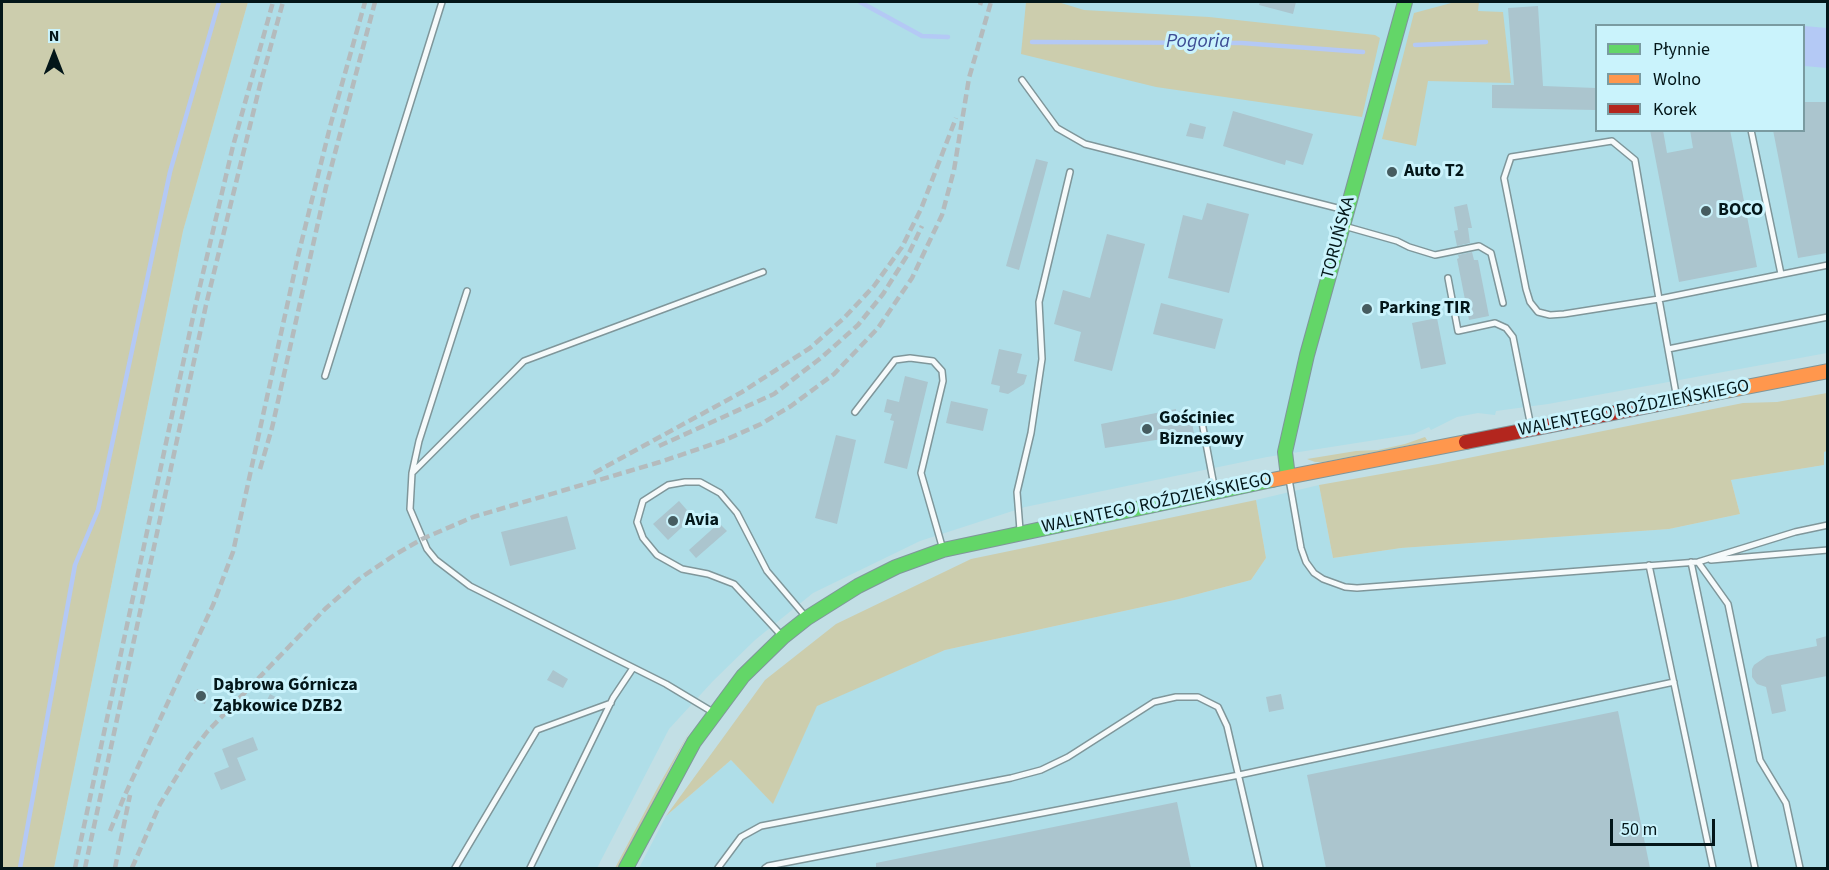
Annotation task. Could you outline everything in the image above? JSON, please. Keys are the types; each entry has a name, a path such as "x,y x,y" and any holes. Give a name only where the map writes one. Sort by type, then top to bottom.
{"street":[{"name":"TORUŃSKA","path":"1288,477 1285,452 1307,355 1405,2"},
{"name":"WALENTEGO ROŹDZIEŃSKIEGO","path":"626,868 677,771 714,713 743,676 783,637 807,618 868,581 904,564 943,550 1020,532 1827,371"}],"lane":[{"path":"325,376 442,2"},
{"path":"1022,80 1057,128 1085,144 1347,210"},
{"path":"1751,132 1781,274"},
{"path":"1678,401 1668,350 1659,299 1635,160 1612,141 1511,157 1504,178 1526,289 1530,302 1538,312 1550,315 1564,314 1659,299 1827,265"},
{"path":"1020,532 1017,492 1031,433 1042,360 1039,302 1070,172"},
{"path":"1343,226 1397,241 1435,255 1479,246 1491,253 1503,303"},
{"path":"412,473 524,361 763,272"},
{"path":"1448,278 1458,331 1495,323 1506,328 1513,338 1532,429"},
{"path":"467,291 418,441 412,473 410,509 427,549 436,560 470,586 666,684 714,713"},
{"path":"1668,350 1827,317"},
{"path":"855,412 895,360 910,358 933,361 942,371 943,381 921,473 943,550"},
{"path":"1201,417 1215,492"},
{"path":"1288,477 1301,548 1306,562 1314,573 1323,579 1357,588 1827,550"},
{"path":"783,637 734,584 708,574 682,570 657,555 643,538 637,522 644,501 668,485 686,482 700,482 720,493 737,513 767,571 807,618"},
{"path":"1698,561 1794,532 1827,525"},
{"path":"1698,561 1728,604 1760,760 1786,803 1800,868"},
{"path":"1691,562 1755,868"},
{"path":"1649,565 1713,868"},
{"path":"530,868 610,703 633,668"},
{"path":"765,868 1239,775 1674,682"},
{"path":"718,868 741,837 761,826 1011,778 1041,770 1068,757 1154,702 1176,697 1198,697 1218,707 1227,726 1260,868"},
{"path":"455,868 537,730 610,703"}],"shaded area":[{"path":"248,2 1827,2 1827,353 1548,404 1496,411 1495,415 1478,413 1457,417 1431,430 1429,427 1414,434 1267,457 1025,507 920,541 813,593 755,640 713,681 669,729 597,868 54,868 183,231"},
{"path":"1805,26 1827,28 1827,68 1805,66"},
{"path":"1827,451 1827,868 639,868 666,816 731,760 773,803 817,705 945,650 1179,599 1251,580 1266,558 1256,500 1319,485 1333,558 1401,548 1669,529 1740,514 1731,480 1824,465 1824,452"}],"green space":[{"path":"2,2 248,2 183,231 54,868 2,868"},
{"path":"1026,2 1058,2 1084,10 1209,17 1375,35 1380,38 1362,117 1156,87 1021,54"},
{"path":"1455,2 1479,2 1478,11 1503,12 1511,83 1428,81 1416,146 1382,139 1414,13"},
{"path":"1827,393 1827,451 1824,452 1824,465 1731,480 1740,514 1669,529 1401,548 1333,558 1319,485 1438,464 1743,403 1777,402"},
{"path":"1425,437 1427,440 1420,443 1323,462 1307,459 1378,450"},
{"path":"1256,500 1266,558 1251,580 1179,599 945,650 817,706 773,804 731,760 666,816 765,680 836,624 971,559"},
{"path":"691,729 618,868 615,868 659,785"}],"building":[{"path":"1260,2 1296,2 1293,14 1259,5"},
{"path":"1538,6 1543,86 1595,88 1595,110 1492,108 1492,85 1514,85 1508,8"},
{"path":"1805,102 1827,102 1827,253 1798,258 1773,132 1805,132"},
{"path":"1233,111 1313,134 1303,165 1286,160 1285,165 1223,146"},
{"path":"1190,123 1206,127 1203,139 1186,136"},
{"name":"BOCO","path":"1650,132 1663,132 1667,153 1693,148 1690,132 1730,132 1757,267 1679,282"},
{"path":"1036,159 1048,162 1019,270 1006,266"},
{"path":"1207,203 1249,214 1229,293 1168,278 1183,215 1202,220"},
{"path":"1467,204 1472,228 1468,228 1470,243 1457,246 1454,231 1458,230 1454,207"},
{"path":"1107,234 1145,244 1112,371 1074,361 1081,332 1054,324 1063,290 1090,298"},
{"path":"1472,252 1474,260 1478,260 1489,316 1469,320 1457,259 1458,255"},
{"path":"1161,303 1223,319 1215,349 1153,334"},
{"path":"1437,318 1446,364 1421,369 1412,323"},
{"path":"999,349 1022,354 1017,373 1027,375 1024,384 1008,394 999,392 1000,386 991,384"},
{"path":"905,376 928,382 907,469 884,463 894,421 890,420 892,414 884,412 887,399 899,402"},
{"path":"951,401 988,409 983,431 946,423"},
{"name":"Gościniec Biznesowy","path":"1176,409 1176,412 1190,410 1194,434 1105,448 1101,424"},
{"path":"836,435 856,440 837,524 815,518"},
{"path":"679,501 693,517 668,540 653,524"},
{"path":"567,516 576,549 510,566 501,532"},
{"path":"719,523 727,531 696,558 689,550"},
{"path":"1827,636 1827,676 1781,685 1786,711 1772,714 1766,687 1757,684 1752,677 1754,665 1767,656 1817,646 1816,639"},
{"path":"553,670 568,679 563,688 547,680"},
{"name":"Dąbrowa Górnicza Ząbkowice DZB2","path":"197,689 208,692 205,704 194,701"},
{"path":"270,694 281,700 273,713 263,708"},
{"path":"1281,694 1284,709 1269,712 1266,697"},
{"path":"1618,711 1650,868 1326,868 1307,775"},
{"path":"253,737 258,750 237,758 246,780 221,790 214,773 229,767 222,749"},
{"path":"1177,802 1191,868 876,868 876,863"}],"waterway":[{"path":"20,868 75,565 98,510 170,172 219,2"},
{"name":"Pogoria","path":"860,2 922,36 948,37"},
{"name":"Pogoria","path":"1032,42 1242,43 1363,52"},
{"name":"Pogoria","path":"1415,45 1486,42"}],"railway":[{"path":"75,868 196,303 233,146 273,2"},
{"path":"85,868 206,305 260,85 283,2"},
{"path":"110,831 213,605 233,552 298,256 331,123 365,2"},
{"path":"260,469 272,428 326,187 375,2"},
{"path":"132,868 160,804 189,756 207,732 325,609 359,579 422,539 473,517 660,462 725,440 761,424 791,406 834,374 878,328 912,278 942,215 954,170 969,78 991,2"},
{"path":"594,473 742,392 810,348 844,318 874,286 902,247 921,209 956,118"},
{"path":"659,446 774,394 822,357 858,325 883,294 910,251 922,226"},
{"path":"115,868 130,795"}],"traffic: fast":[{"path":"1288,477 1285,452 1307,355 1405,2"},
{"path":"626,868 694,742 743,676 783,637 807,618 858,586 896,567 943,550 1272,480"}],"traffic: slow":[{"path":"1674,401 1828,371"},
{"path":"1272,480 1466,442"}],"traffic: jam":[{"path":"1466,442 1674,401"}],"place":[{"name":"Auto T2","path":"1392,172"},
{"name":"BOCO","path":"1706,211"},
{"name":"Parking TIR","path":"1367,309"},
{"name":"Gościniec Biznesowy","path":"1147,429"},
{"name":"Avia","path":"673,521"},
{"name":"Dąbrowa Górnicza Ząbkowice DZB2","path":"201,696"}]}
